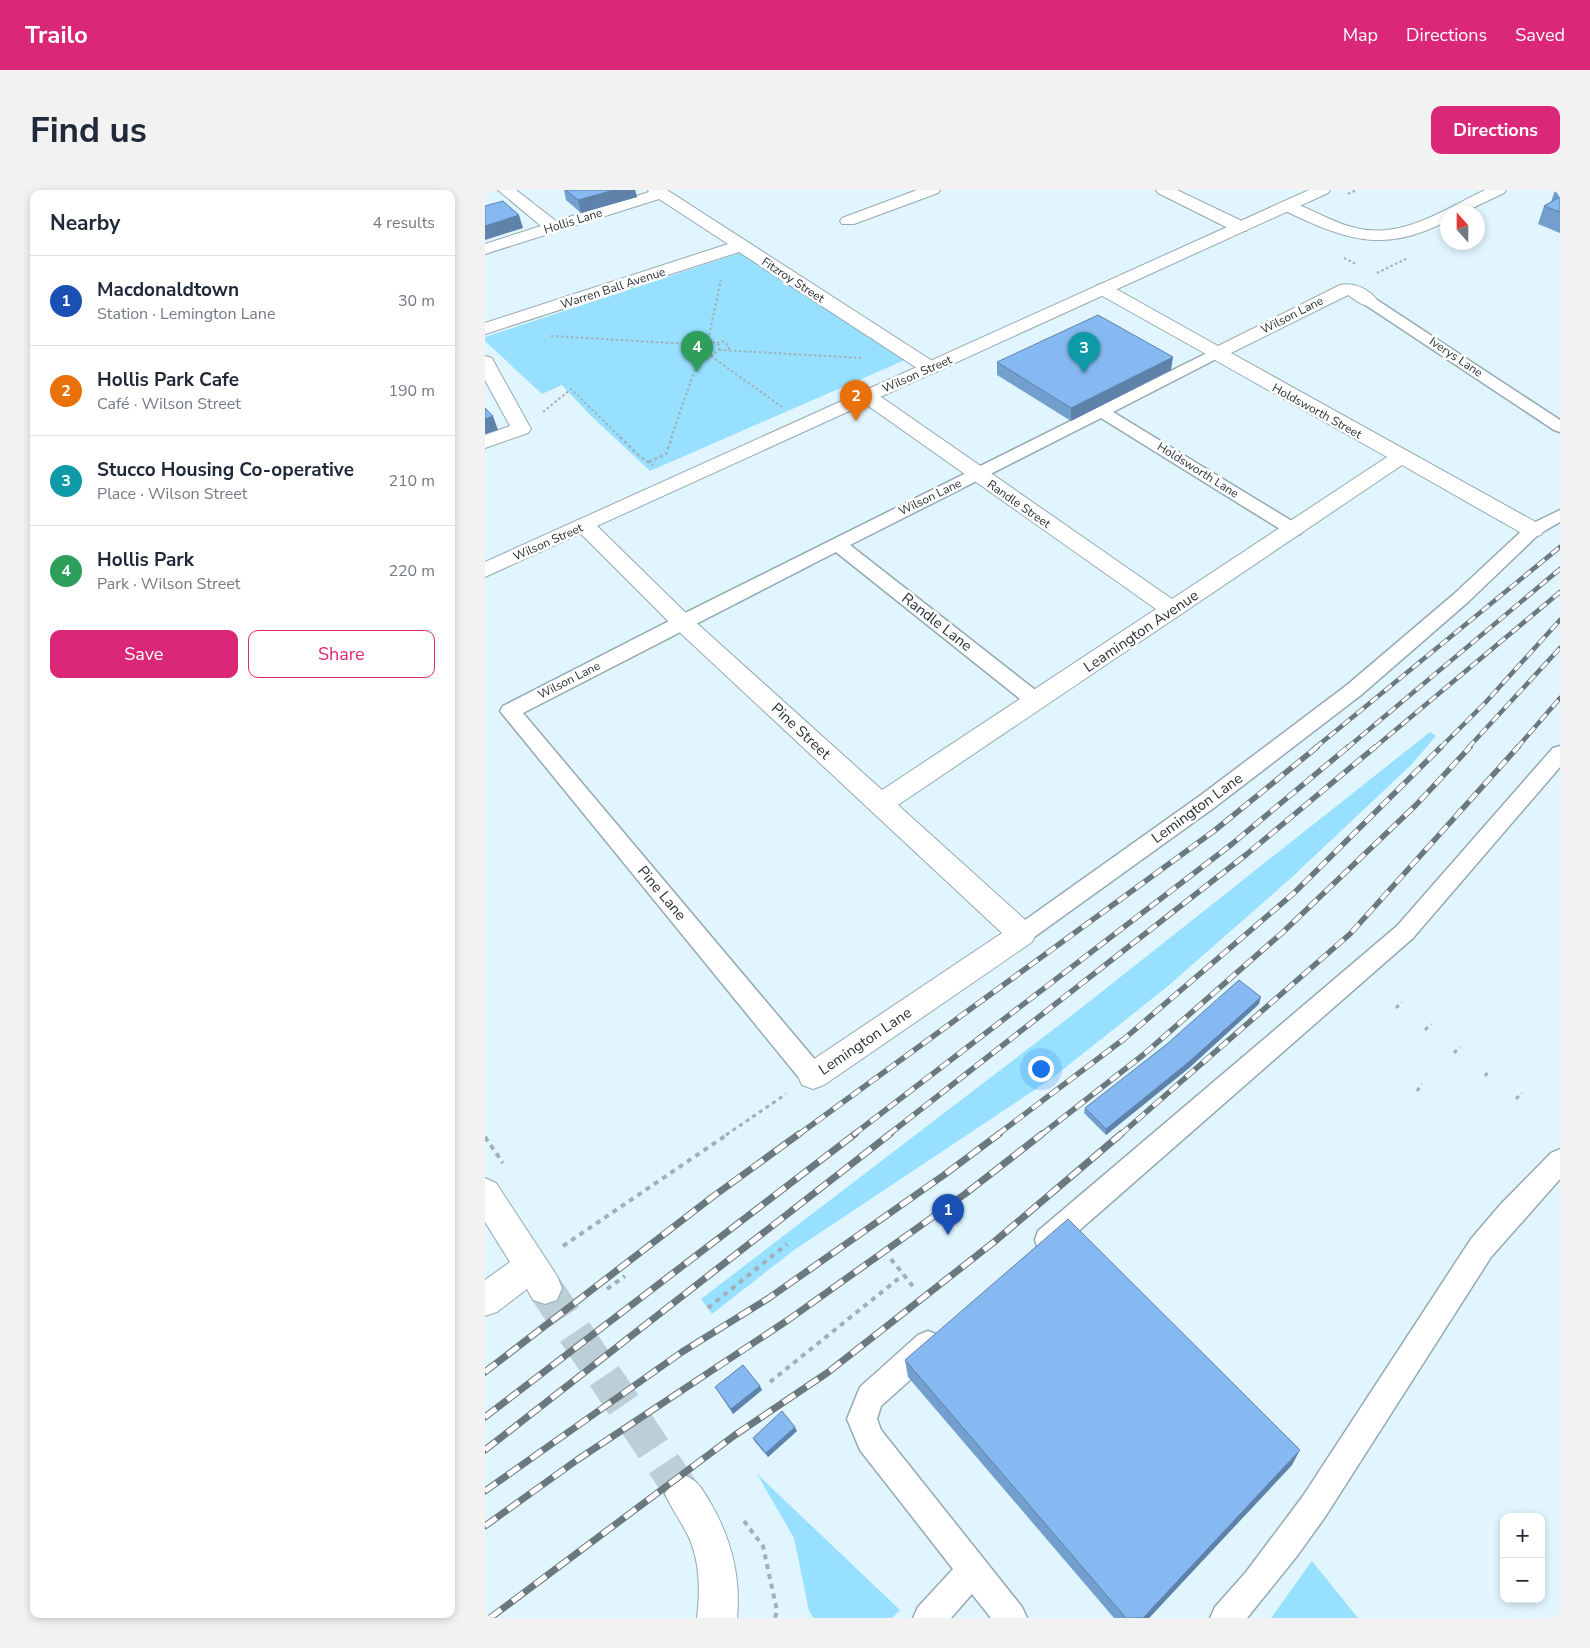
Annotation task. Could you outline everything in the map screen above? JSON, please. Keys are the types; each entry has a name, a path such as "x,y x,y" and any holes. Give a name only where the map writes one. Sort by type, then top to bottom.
{"street":[{"path":"506,190 553,227"},
{"path":"848,221 933,190"},
{"path":"1163,190 1240,227"},
{"name":"Wilson Street","path":"485,570 1321,190"},
{"path":"1467,205 1497,190"},
{"name":"Hollis Lane","path":"485,249 658,192"},
{"name":"Fitzroy Street","path":"658,192 931,368"},
{"path":"1287,206 1335,228 1352,234 1371,236 1408,232 1440,218"},
{"name":"Warren Ball Avenue","path":"485,329 740,246"},
{"name":"Holdsworth Street","path":"1103,289 1215,354 1533,530"},
{"name":"Iverys Lane","path":"1352,289 1369,301"},
{"name":"Wilson Lane","path":"1215,354 1342,290 1352,289"},
{"path":"485,362 521,429 485,442"},
{"name":"Randle Street","path":"867,396 1173,610"},
{"name":"Leamington Avenue","path":"881,804 1294,530 1400,457"},
{"name":"Pine Street","path":"584,526 682,622 1022,934"},
{"name":"Lemington Lane","path":"813,1076 1022,934"},
{"path":"485,1193 538,1277 485,1300"},
{"path":"684,1494 707,1535 717,1568 719,1605 717,1618"}],"lane":[{"name":"Iverys Lane","path":"1369,301 1560,426"},
{"name":"Wilson Lane","path":"510,711 682,622 1215,354"},
{"name":"Holdsworth Lane","path":"1101,411 1294,530"},
{"name":"Lemington Lane","path":"1022,934 1208,801 1354,690 1461,598 1533,530 1560,515"},
{"name":"Randle Lane","path":"838,544 1036,701"},
{"name":"Pine Lane","path":"510,711 813,1076"},
{"path":"1033,1252 1405,932 1560,753"},
{"path":"1225,1618 1255,1587 1308,1514 1481,1248 1529,1192 1560,1162"},
{"path":"947,1328 870,1397 862,1419 869,1440 1011,1618"},
{"path":"929,1618 973,1570"}],"path":[{"path":"708,340 725,260 740,246"},
{"path":"550,336 690,344 708,340 717,343 722,341 729,346 729,350"},
{"path":"717,343 719,350"},
{"path":"690,344 686,349 687,354 699,358 711,356 719,350 865,358"},
{"path":"711,356 782,407"},
{"path":"648,462 666,454 699,358"},
{"path":"571,389 639,456 652,464"},
{"path":"1395,1008 1402,1002"},
{"path":"1425,1030 1431,1024"},
{"path":"1454,1052 1460,1047"},
{"path":"1485,1076 1490,1070"},
{"path":"563,1246 813,1076"},
{"path":"1417,1091 1422,1084"},
{"path":"1516,1099 1522,1093"},
{"path":"707,1308 787,1244"},
{"path":"891,1259 915,1289"},
{"path":"770,1382 903,1275"},
{"path":"607,1289 625,1276"}],"shaded area":[{"path":"743,252 907,359 650,471 589,414 562,385 542,394 485,341 485,337"},
{"path":"1430,732 1436,736 1411,765 1291,878 1168,986 1051,1079 794,1250 712,1314 701,1299 1075,1013"},
{"path":"757,1474 900,1610 892,1618 814,1618 809,1611 794,1538"},
{"path":"1312,1561 1358,1618 1271,1618"}],"building":[{"path":"566,190 614,190 578,200"},
{"path":"1560,197 1560,212 1544,206"},
{"path":"503,201 519,215 485,226 485,206"},
{"path":"1098,315 1173,357 1071,408 997,362"},
{"path":"485,408 493,416 485,419"},
{"path":"1239,980 1261,997 1190,1061 1106,1129 1085,1108 1167,1044"},
{"path":"1068,1219 1300,1450 1143,1618 1126,1618 905,1360"},
{"path":"743,1365 760,1386 731,1409 715,1387"},
{"path":"782,1411 795,1427 766,1453 753,1438"}],"tunnel":[{"path":"545,1288 684,1494"}],"railway":[{"path":"1315,748 1560,547"},
{"path":"1347,748 1560,569"},
{"path":"1374,748 1560,592"},
{"path":"1441,747 1485,703 1560,620"},
{"path":"1468,748 1560,648"},
{"path":"1517,748 1560,698"},
{"path":"798,1135 1214,831 1317,747"},
{"path":"853,1135 1232,844 1348,747"},
{"path":"888,1135 1247,854 1375,747"},
{"path":"997,1135 1124,1039 1294,893 1441,747"},
{"path":"1041,1135 1143,1055 1282,933 1416,805 1470,747"},
{"path":"1120,1135 1350,934 1518,747"},
{"path":"485,1372 711,1198 799,1134"},
{"path":"485,1417 855,1134"},
{"path":"485,1450 890,1134"},
{"path":"485,1491 682,1352 769,1298 999,1134"},
{"path":"485,1526 577,1460 788,1320 965,1194 1042,1134"},
{"path":"490,1618 735,1435 827,1373 994,1242 1121,1134"}],"place":[{"name":"Hollis Park","path":"697,372"},
{"name":"Stucco Housing Co-operative","path":"1084,373"},
{"name":"Hollis Park Cafe","path":"856,421"},
{"name":"Macdonaldtown","path":"948,1235"}]}
